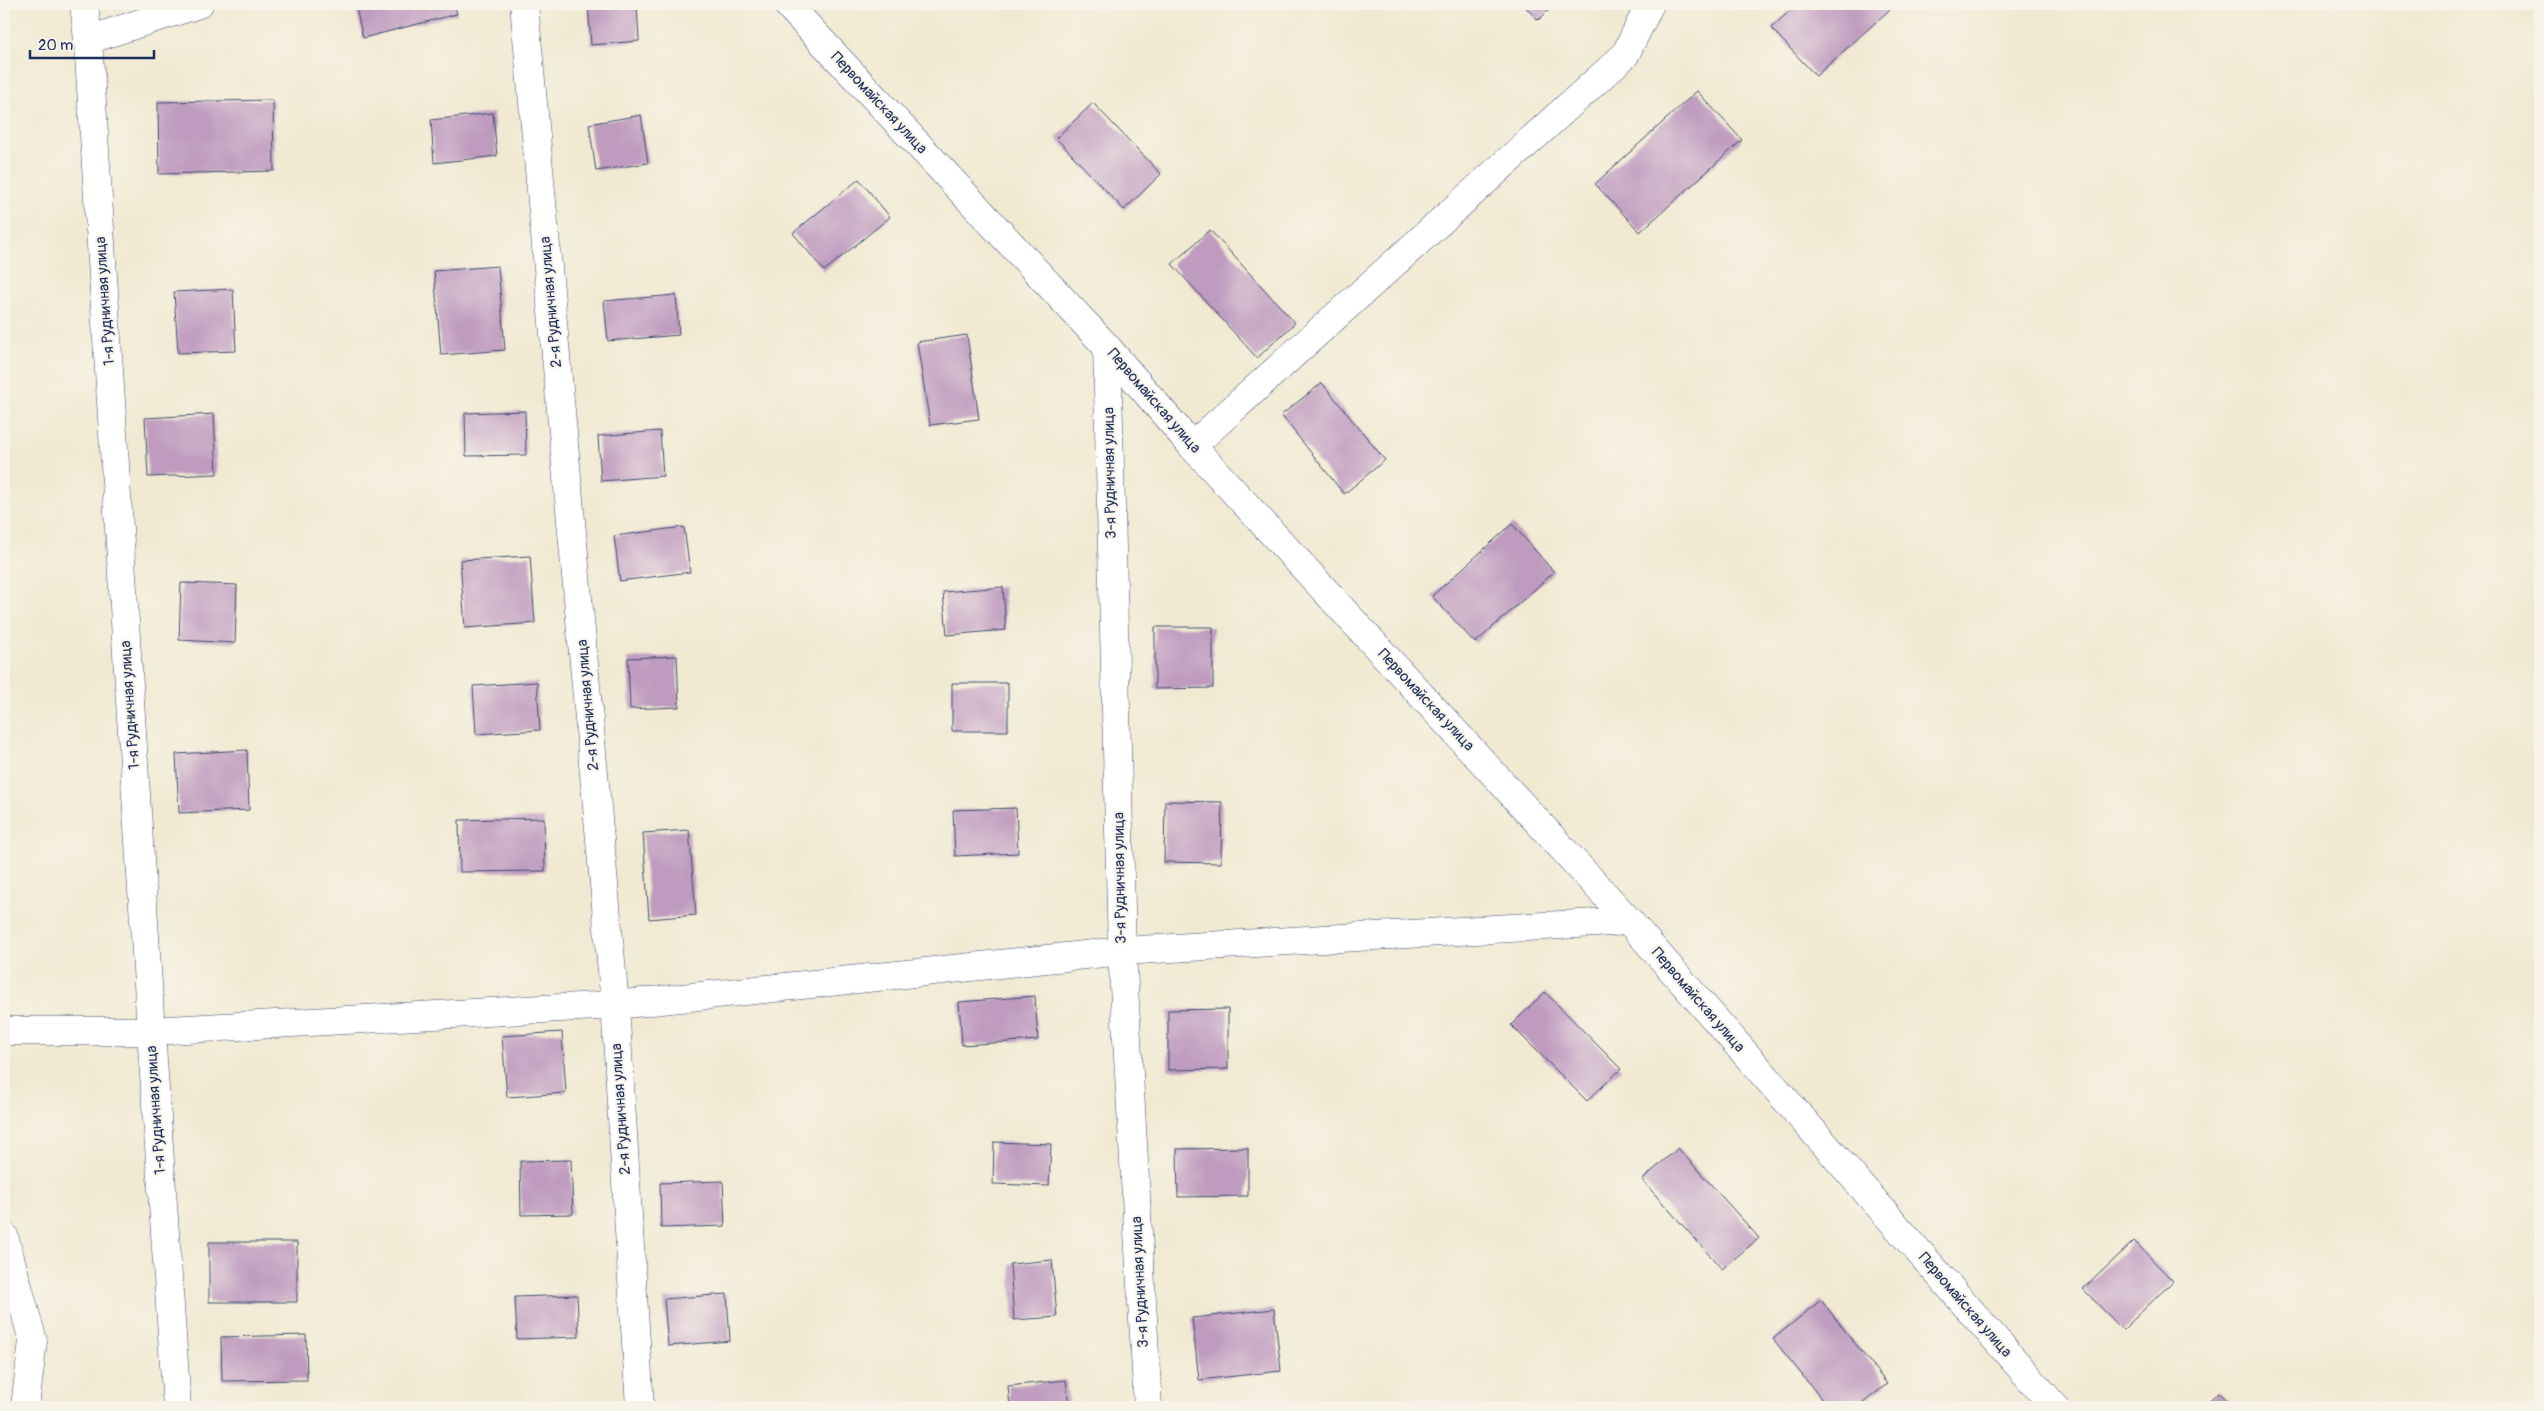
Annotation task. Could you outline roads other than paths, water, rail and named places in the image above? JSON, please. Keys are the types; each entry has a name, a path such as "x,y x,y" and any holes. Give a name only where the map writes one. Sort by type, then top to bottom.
{"street":[{"name":"1-я Рудничная улица","path":"84,4 88,40 150,1031 177,1407"},
{"path":"88,40 199,4"},
{"name":"2-я Рудничная улица","path":"524,4 615,1005 640,1407"},
{"name":"Первомайская улица","path":"787,4 1107,347 1192,446 1629,921 2055,1407"},
{"path":"1192,446 1625,56 1650,4"},
{"name":"3-я Рудничная улица","path":"1107,347 1122,951 1148,1407"},
{"path":"4,1031 150,1031 615,1005 1122,951 1629,921"},
{"path":"4,1236 33,1341 25,1407"}]}
